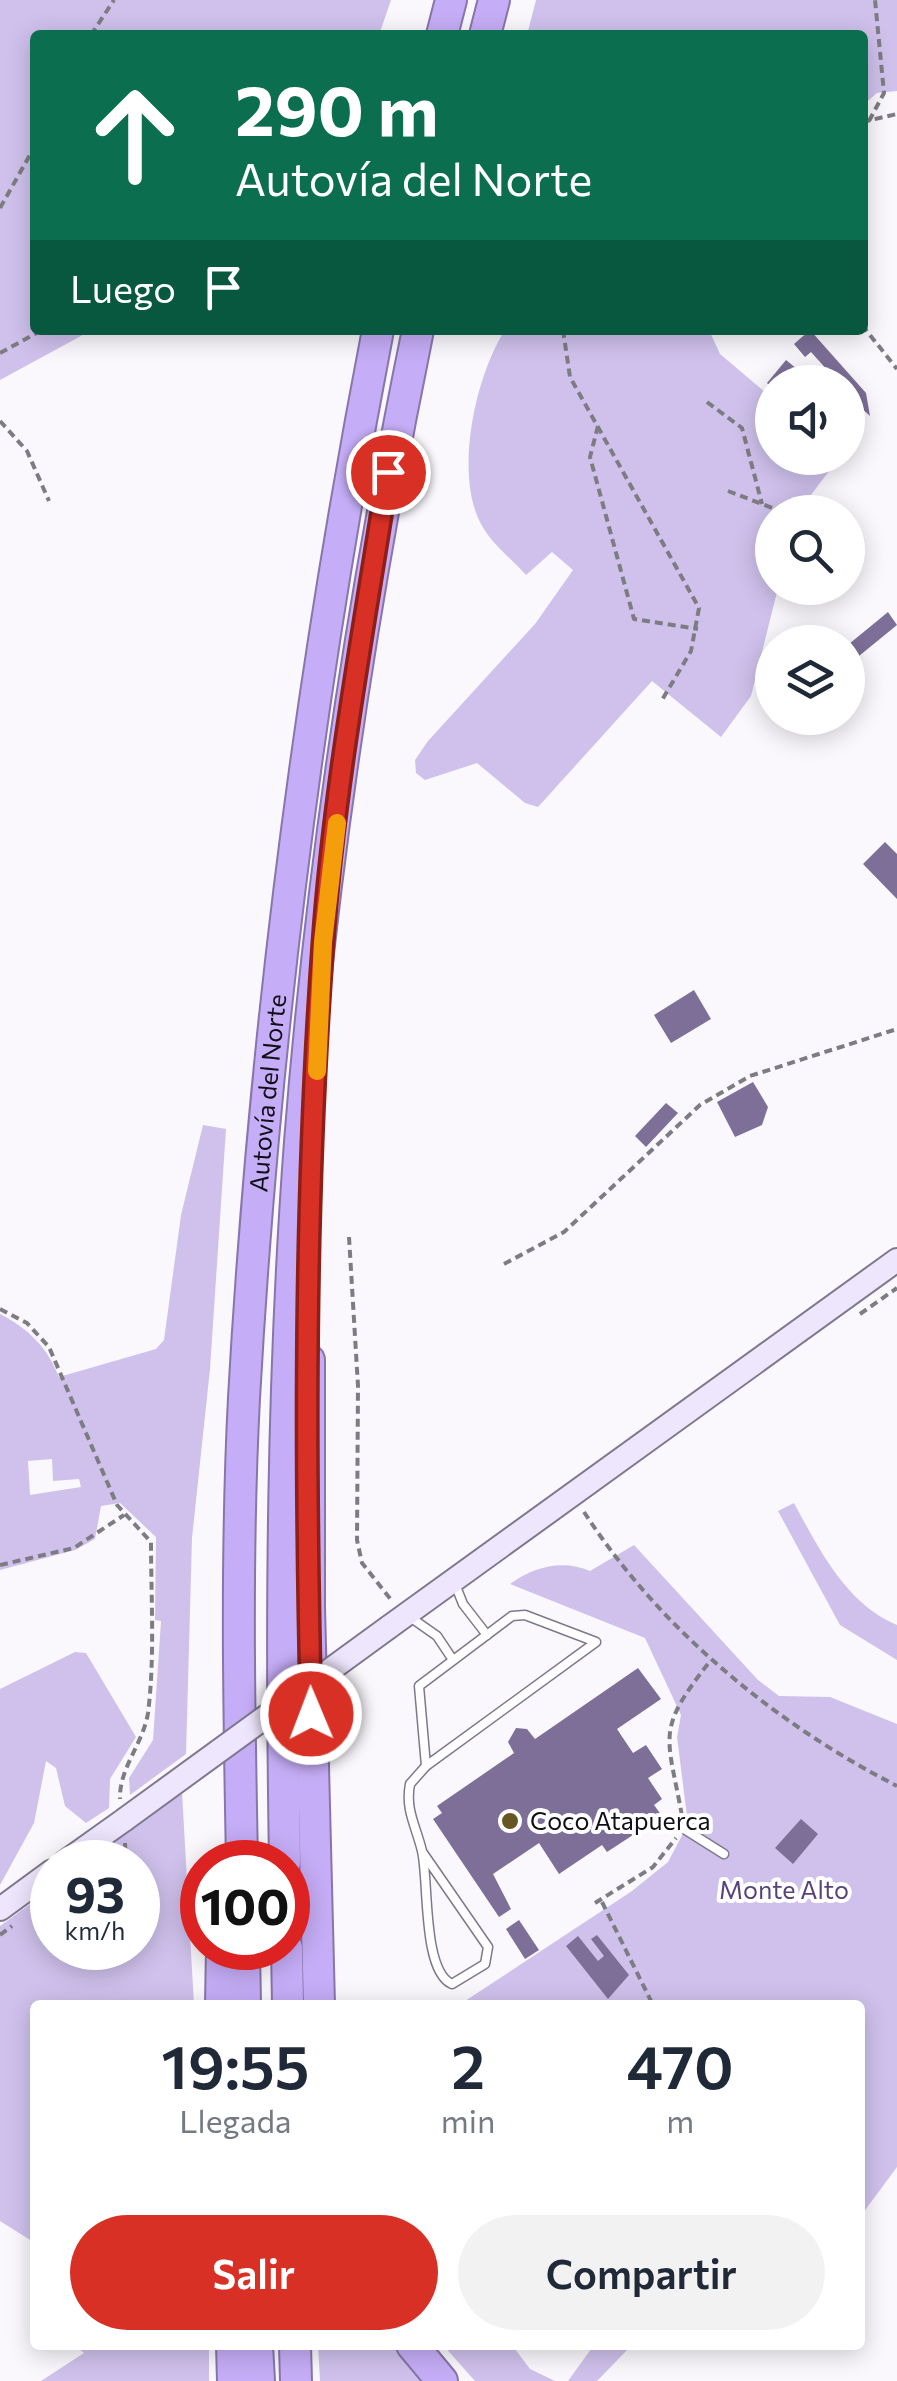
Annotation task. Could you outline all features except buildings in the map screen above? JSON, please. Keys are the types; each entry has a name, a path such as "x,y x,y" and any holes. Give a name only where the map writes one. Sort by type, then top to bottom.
{"highway":[{"path":"443,30 451,0"},
{"path":"485,30 494,0"},
{"name":"Autovía del Norte","path":"241,1840 238,1696 244,1401 264,1129 310,739 377,335"},
{"name":"Autovía del Norte","path":"285,1840 283,1566 300,1142 356,672 388,472 417,335"},
{"path":"319,2000 309,1607 309,1368 323,942"},
{"path":"223,1840 226,1724 238,1696"},
{"path":"222,1970 222,2000"},
{"path":"244,1970 245,2000"},
{"path":"287,1970 288,2000"},
{"path":"232,2350 233,2381"},
{"path":"258,2350 259,2381"},
{"path":"295,2350 296,2381"},
{"path":"416,2350 442,2381"}],"main road":[{"path":"96,1840 897,1260"},
{"path":"0,1909 30,1887"}],"lane":[{"path":"454,1583 464,1604 488,1634"},
{"path":"422,1853 488,1947 485,1964 452,1984 439,1972 428,1920 422,1853 407,1799 410,1784 426,1766 596,1642 525,1615 512,1616 419,1686 426,1766"},
{"path":"398,1621 437,1636 453,1660"},
{"path":"682,1827 724,1854"}],"path":[{"path":"94,30 114,0"},
{"path":"868,119 884,93 875,0"},
{"path":"868,121 897,114"},
{"path":"0,208 30,155"},
{"path":"868,333 897,370"},
{"path":"0,353 33,335"},
{"path":"564,335 570,378 699,608 698,628 679,676 662,700"},
{"path":"708,402 742,428 760,495"},
{"path":"0,421 27,451 50,501"},
{"path":"598,426 590,457 634,619 698,628"},
{"path":"728,491 755,501"},
{"path":"504,1264 564,1232 700,1106 750,1076 897,1029"},
{"path":"349,1237 358,1386 357,1540 370,1577 398,1621"},
{"path":"0,1308 27,1323 49,1347 124,1515 152,1542 148,1709 142,1741 120,1782 124,1820"},
{"path":"573,1495 627,1569 710,1660 834,1752 897,1786"},
{"path":"0,1564 74,1548 124,1515"},
{"path":"650,2000 598,1902 652,1867 671,1848 682,1827 668,1751 670,1718 710,1660"}],"green space":[{"path":"0,0 391,0 381,30 30,30 30,335 83,335 0,380"},
{"path":"536,0 897,0 897,91 877,93 868,101 868,30 528,30"},
{"path":"502,335 711,335 720,354 755,384 755,475 826,475 811,495 755,495 755,605 774,605 769,625 755,625 755,680 751,696 721,737 652,681 538,807 525,803 477,763 425,780 416,773 415,760 428,741 535,624 573,570 552,552 526,575 488,535 474,508 470,484 471,428 485,374"},
{"path":"203,1125 226,1129 210,1369 192,1538 186,1754 130,1795 129,1778 153,1740 161,1621 155,1620 156,1537 120,1503 101,1506 95,1539 75,1550 0,1570 0,1314 36,1340 59,1377 156,1349 164,1340 181,1215","holes":["52,1459 53,1481 79,1479 81,1487 30,1495 28,1461"]},
{"path":"794,1503 824,1556 849,1589 879,1616 897,1625 897,1660 840,1625 778,1511"},
{"name":"Monte Alto","path":"634,1545 758,1680 779,1696 830,1697 897,1724 897,2167 865,2210 865,2000 467,2000 632,1891 668,1862 688,1824 677,1737 681,1715 645,1638 510,1584 548,1567 580,1567 590,1571"},
{"path":"75,1652 86,1653 136,1737 110,1779 109,1808 86,1823 65,1806 56,1768 46,1761 34,1823 0,1885 0,1689"},
{"path":"182,1792 185,1840 180,1840 180,1970 192,1970 194,2000 30,2000 30,2240 0,2221 0,1926 30,1904 30,1970 160,1970 160,1840 118,1840"},
{"path":"80,2350 209,2350 209,2381 41,2381 84,2353"},
{"path":"318,2350 396,2350 421,2381 320,2381"},
{"path":"447,2350 516,2350 530,2369 555,2381 475,2381"},
{"path":"590,2350 627,2350 597,2381 568,2381"}],"slow traffic":[{"path":"317,1071 323,942 337,823"}],"place":[{"name":"Coco Atapuerca","path":"510,1821"}],"route":[{"path":"311,1714 309,1368 323,942 354,690 388,472"}]}
